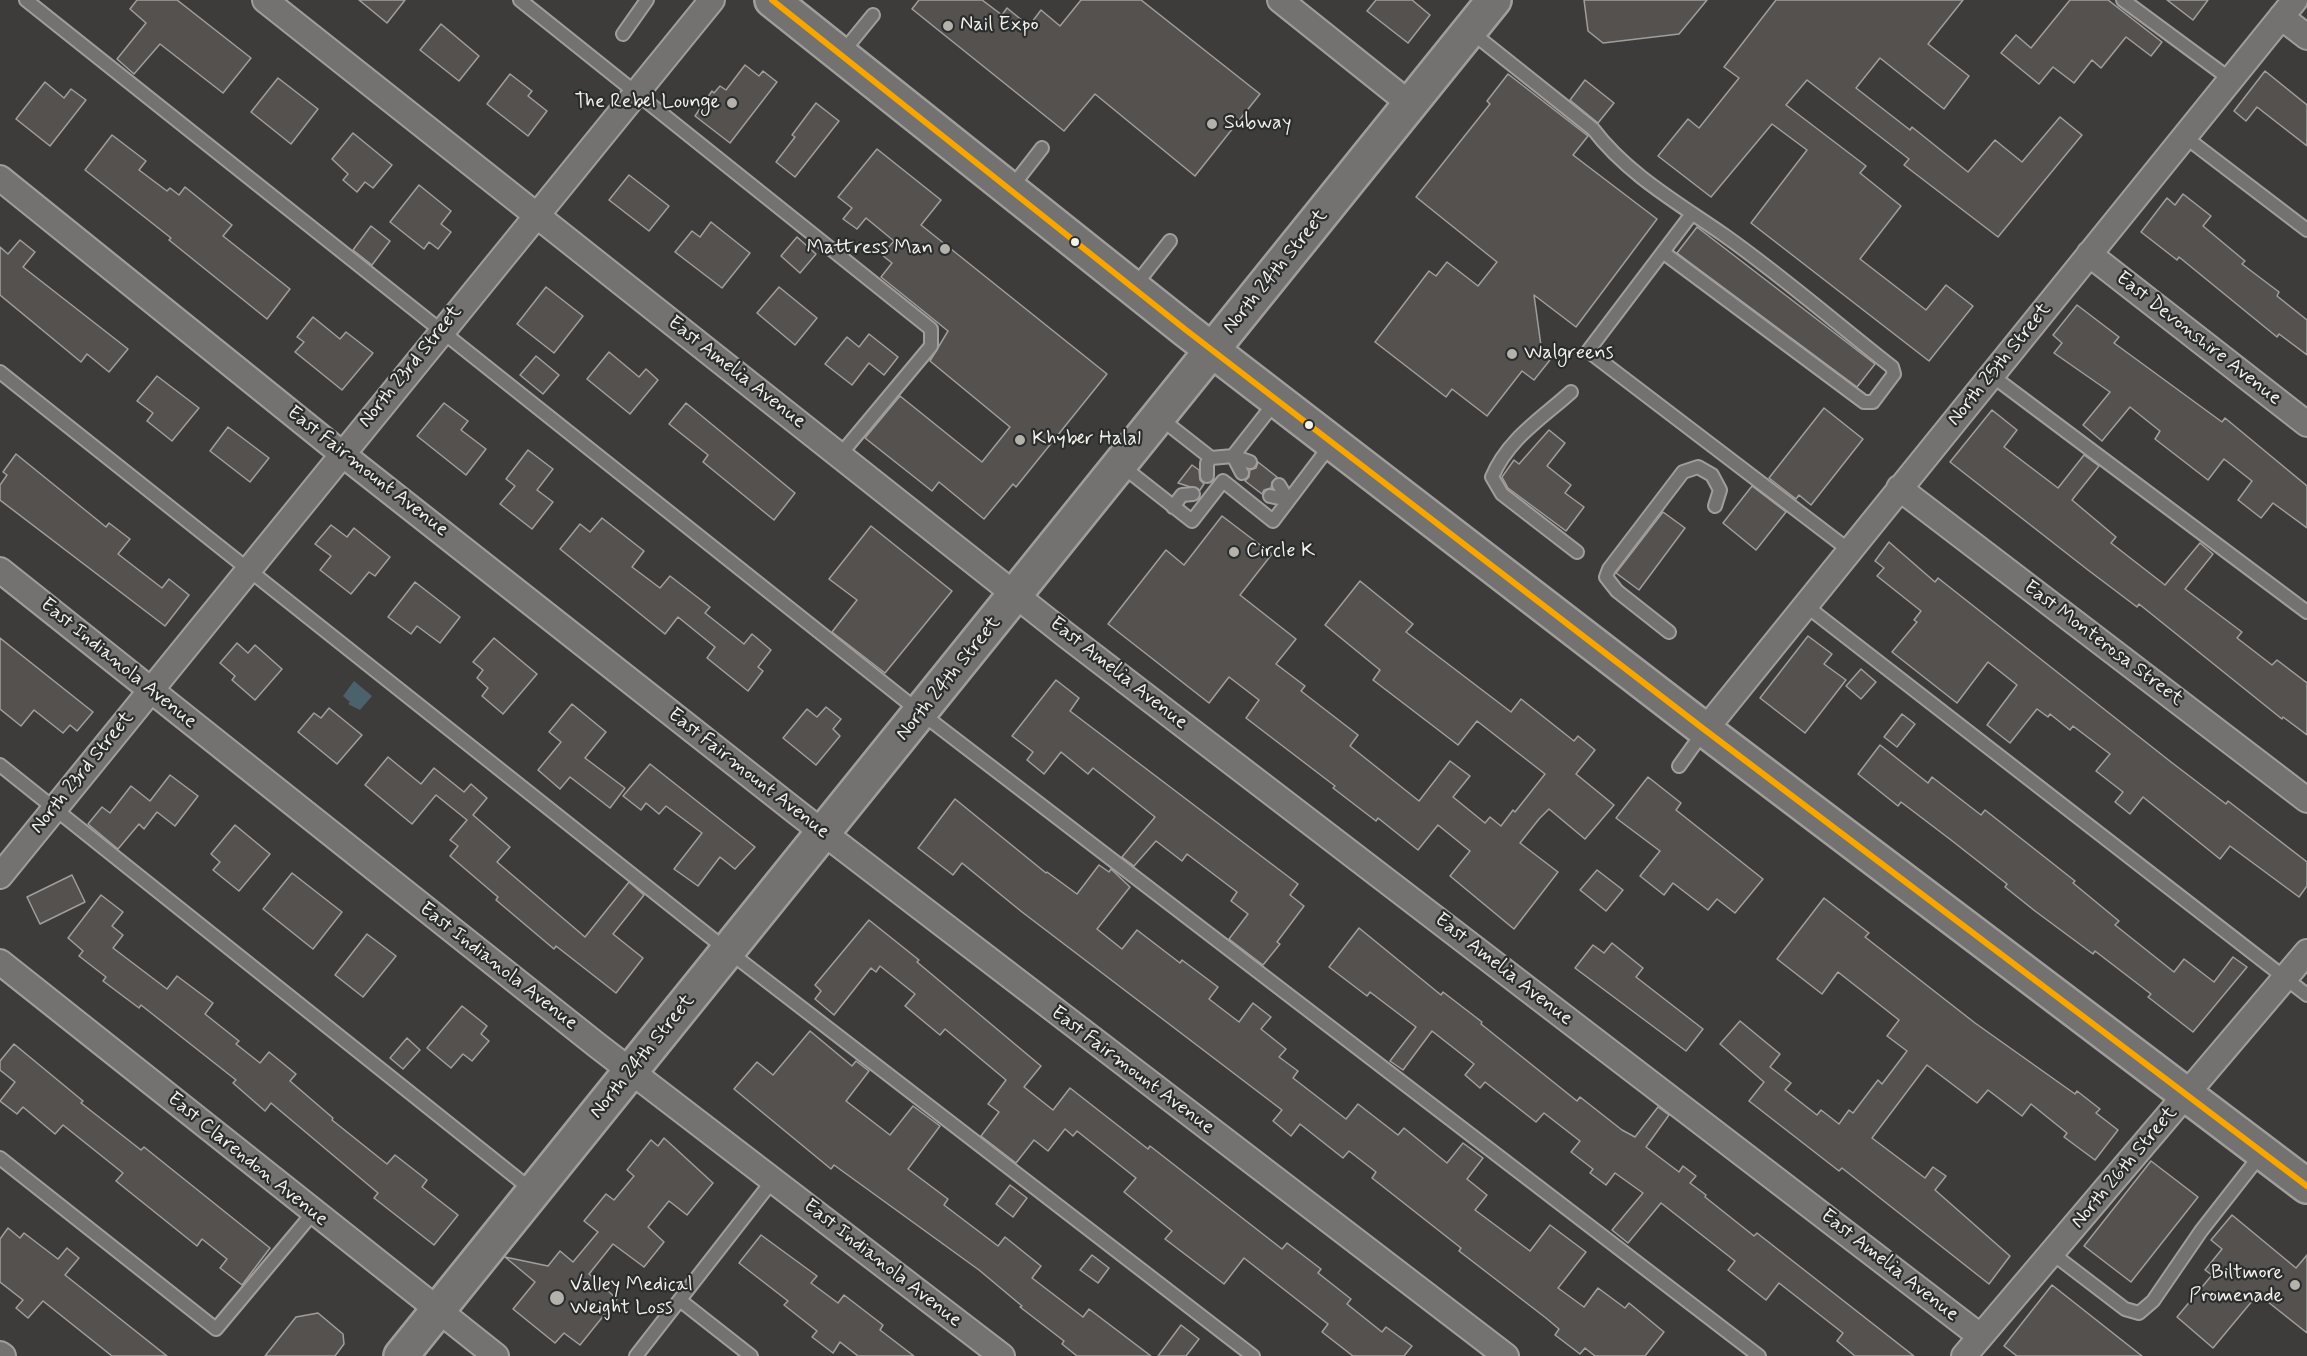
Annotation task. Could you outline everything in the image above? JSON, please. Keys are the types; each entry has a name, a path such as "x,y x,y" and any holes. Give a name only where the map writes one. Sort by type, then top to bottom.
{"main road":[{"path":"772,0 1276,400 1705,730 2307,1186"},
{"name":"North 24th Street","path":"401,1356 1121,466 1494,0"}],"street":[{"name":"East Amelia Avenue","path":"265,0 1017,594 1980,1336"},
{"name":"North 23rd Street","path":"0,876 341,453 712,0"},
{"path":"1280,0 1410,104"},
{"path":"2288,8 2307,37"},
{"name":"North 25th Street","path":"1705,730 2288,8"},
{"name":"East Fairmount Avenue","path":"0,178 341,453 824,833 1506,1356"},
{"name":"East Devonshire Avenue","path":"2089,254 2307,424"},
{"name":"East Monterosa Street","path":"1899,489 2307,800"},
{"name":"East Indianola Avenue","path":"0,570 631,1071 1002,1356"},
{"name":"North 26th Street","path":"1964,1356 2053,1254 2307,952"},
{"name":"East Clarendon Avenue","path":"0,962 313,1213 496,1356"}],"lane":[{"path":"26,0 442,329 921,713 1759,1356"},
{"path":"520,0 931,330 931,346 840,455"},
{"path":"623,34 647,0"},
{"path":"2124,0 2230,80"},
{"path":"841,54 873,15"},
{"path":"1469,30 1593,129 1614,155 1817,308 1892,367 1894,374 1873,402 1864,402 1664,253"},
{"path":"2184,136 2307,230"},
{"path":"1010,189 1042,148"},
{"path":"1691,215 1588,351 1849,549"},
{"path":"1133,288 1170,242"},
{"path":"0,372 728,951 1253,1356"},
{"path":"1991,375 2307,612"},
{"path":"1571,392 1529,425 1514,442 1492,477 1502,494 1576,552"},
{"path":"1159,418 1205,466 1233,456 1276,400"},
{"path":"1121,466 1192,521 1223,481 1273,521 1333,442"},
{"path":"1233,456 1250,462"},
{"path":"1233,456 1242,473"},
{"path":"1669,632 1617,591 1606,577 1616,560 1683,472 1698,467 1712,475 1720,490 1720,496 1714,506"},
{"path":"1279,485 1288,500"},
{"path":"1173,507 1186,492"},
{"path":"1270,496 1288,500"},
{"path":"1805,605 2307,995"},
{"path":"1679,766 1705,730"},
{"path":"0,765 534,1192"},
{"path":"2053,1254 2125,1309 2139,1313 2153,1301 2262,1152"},
{"path":"0,1158 216,1329 313,1213"},
{"path":"636,1356 773,1180"},
{"path":"681,1301 751,1356"}],"water":[{"path":"354,681 372,696 360,710 348,704 350,702 343,696"}],"building":[{"path":"137,0 177,0 251,58 223,93 160,44 134,74 117,59 146,23 130,9"},
{"path":"359,0 405,0 387,23"},
{"path":"919,0 982,0 1002,15 1007,8 1029,26 1041,10 1060,26 1081,0 1141,0 1260,94 1195,176 1095,94 1064,131 912,9"},
{"path":"1376,0 1412,0 1430,15 1408,43 1367,11"},
{"path":"1584,0 1707,0 1679,34 1603,43 1588,31"},
{"path":"1776,0 1963,0 1928,44 1969,76 1944,109 1880,58 1856,88 1910,130 1912,127 1968,172 1995,140 2022,162 2060,117 2082,135 1998,237 1904,165 1909,159 1807,80 1786,105 1866,166 1860,173 1901,206 1860,259 1926,310 1946,285 1973,306 1929,361 1751,223 1807,150 1772,124 1711,197 1658,156 1688,119 1699,128 1739,78 1724,67"},
{"path":"2070,0 2108,0 2162,42 2151,56 2126,37 2101,68 2092,60 2074,83 2053,67 2039,84 2001,53 2016,35 2031,48"},
{"path":"2167,0 2208,0 2193,20"},
{"path":"441,24 479,56 459,81 420,50"},
{"name":"The Rebel Lounge","path":"745,65 759,76 763,71 777,82 730,143 695,116 712,91 714,93 720,86 726,90"},
{"path":"2265,71 2307,105 2307,146 2257,107 2246,121 2234,111"},
{"path":"510,74 532,91 528,96 547,111 528,136 487,104"},
{"path":"1508,74 1588,136 1573,155 1657,219 1576,327 1534,295 1542,353 1550,360 1534,380 1522,371 1487,416 1452,389 1446,397 1375,342 1429,271 1436,276 1447,262 1478,286 1497,262 1416,197 1490,104 1487,101"},
{"path":"278,78 318,109 291,144 251,112"},
{"path":"1585,80 1614,103 1598,123 1570,100"},
{"path":"45,82 64,98 71,89 86,100 50,146 16,119"},
{"path":"816,103 839,121 795,177 776,162 795,137 792,135"},
{"path":"353,133 392,165 373,188 365,182 357,192 343,180 348,174 332,159"},
{"path":"112,135 146,161 139,170 167,191 170,188 179,195 185,187 232,225 223,236 290,289 267,319 169,240 171,238 85,170"},
{"path":"877,149 941,200 921,225 1107,374 1016,487 1013,484 984,519 939,482 932,491 865,438 900,396 982,462 1010,427 930,361 948,331 881,277 892,263 882,255 894,241 866,218 857,229 843,219 852,208 838,197"},
{"path":"629,175 669,206 649,231 609,200"},
{"path":"419,185 451,211 441,224 451,232 438,249 429,242 424,249 390,222"},
{"path":"2183,194 2211,216 2203,226 2245,261 2242,264 2279,292 2277,296 2307,320 2307,355 2279,334 2277,337 2179,257 2177,260 2141,232 2167,198 2175,205"},
{"path":"711,222 750,253 722,288 675,252 692,231 700,237"},
{"path":"371,226 390,241 372,265 353,250"},
{"path":"1697,227 1875,364 1857,387 1677,253"},
{"path":"797,237 816,254 800,273 781,256"},
{"path":"20,240 35,252 23,267 128,349 109,372 87,354 81,362 0,295 0,247 8,254"},
{"path":"546,287 583,316 554,353 517,324"},
{"path":"779,287 817,318 795,345 757,313"},
{"path":"2077,305 2119,337 2114,343 2222,422 2225,418 2307,486 2307,528 2273,503 2261,518 2238,500 2252,481 2224,459 2208,480 2155,439 2160,431 2130,407 2102,441 2083,425 2110,392 2054,353 2062,343 2053,335"},
{"path":"313,317 340,339 346,332 373,353 342,390 295,352 304,342 297,337"},
{"path":"869,334 898,357 884,375 869,363 852,385 825,364 847,337 859,347"},
{"path":"609,352 639,377 646,369 658,380 630,414 587,379"},
{"path":"536,356 559,375 543,394 520,375"},
{"path":"157,376 199,408 172,441 147,421 153,413 137,401"},
{"path":"444,403 468,421 461,430 486,449 466,475 417,436"},
{"path":"686,403 795,493 774,520 703,462 708,455 669,424"},
{"path":"1824,408 1863,439 1811,505 1799,495 1796,499 1769,478"},
{"path":"1992,410 2017,430 2004,447 2058,488 2084,455 2099,466 2072,500 2116,537 2111,543 2165,585 2200,543 2213,554 2185,589 2242,632 2237,638 2272,665 2277,660 2307,683 2307,735 2283,717 2282,719 2139,604 2137,607 1950,462"},
{"path":"228,427 269,458 250,482 210,451"},
{"path":"1549,430 1565,443 1547,466 1571,485 1565,493 1584,507 1566,531 1508,488 1502,477 1514,460 1519,464"},
{"path":"528,450 553,469 537,490 553,502 532,529 500,504 515,486 506,479"},
{"path":"16,454 106,527 109,523 130,539 118,554 162,588 169,579 189,595 165,626 0,500 0,485 7,475 3,472"},
{"path":"1258,462 1277,477 1272,482 1271,488 1264,490 1262,494 1245,481 1249,477 1250,470 1256,468"},
{"path":"1192,465 1199,470 1200,480 1204,484 1200,490 1178,483"},
{"path":"1752,486 1786,512 1756,550 1723,523"},
{"path":"1663,512 1685,528 1639,590 1616,573"},
{"path":"1222,516 1272,554 1240,595 1296,639 1276,664 1305,686 1301,691 1358,735 1350,746 1419,801 1450,761 1470,776 1453,797 1485,823 1490,817 1501,826 1545,774 1477,721 1458,745 1373,680 1380,670 1325,625 1360,581 1413,624 1406,632 1511,712 1521,699 1574,741 1578,736 1595,750 1576,774 1614,805 1585,839 1549,809 1539,819 1520,843 1558,872 1514,929 1450,876 1470,851 1438,825 1418,850 1378,818 1376,821 1333,788 1335,786 1246,718 1259,700 1229,677 1209,703 1108,624 1166,550 1184,565"},
{"path":"602,518 644,551 632,567 660,588 670,576 710,607 705,613 744,644 752,634 771,650 758,667 763,671 748,691 707,658 715,647 678,617 665,634 560,549 580,524 590,532"},
{"path":"331,525 347,537 354,528 390,557 375,576 369,572 351,594 320,570 331,556 315,544"},
{"path":"871,526 952,591 885,673 832,632 857,600 829,579"},
{"path":"1889,542 1935,582 1938,578 2171,762 2226,804 2228,801 2307,862 2307,886 2299,897 2230,846 2220,859 2143,797 2130,814 2115,802 2123,792 2096,771 2110,754 2073,726 2070,730 2050,714 2048,717 2037,709 2010,743 1987,725 2017,685 1988,662 1957,703 1892,652 1917,622 1914,620 1921,611 1877,576 1884,568 1875,561"},
{"path":"415,582 460,617 440,643 417,626 411,634 388,617"},
{"path":"1808,636 1832,654 1824,664 1846,680 1805,733 1760,698"},
{"path":"0,638 93,712 77,731 70,725 63,733 34,710 21,726 0,709"},
{"path":"494,638 537,674 503,714 482,696 488,688 477,678 483,670 473,662"},
{"path":"237,643 248,653 255,645 282,669 255,700 232,680 235,676 220,663"},
{"path":"1861,669 1876,682 1861,699 1846,686"},
{"path":"1056,680 1079,698 1070,711 1298,884 1290,895 1304,906 1277,942 1280,944 1263,965 1229,939 1248,914 1231,901 1237,892 1187,854 1182,861 1156,841 1134,866 1122,857 1155,817 1093,768 1088,774 1061,752 1044,774 1027,760 1033,752 1012,736"},
{"path":"572,704 606,732 585,758 625,788 610,808 570,777 560,789 538,770 561,742 549,732"},
{"path":"826,707 841,719 833,729 840,736 816,765 783,738 807,709 817,717"},
{"path":"329,708 362,735 337,764 298,732 314,713 321,718"},
{"path":"1902,714 1915,724 1897,747 1884,737"},
{"path":"1880,745 1928,783 1932,777 1981,815 1985,810 2075,881 2073,883 2119,921 2115,925 2174,972 2184,959 2214,982 2233,957 2247,967 2193,1032 2148,997 2151,994 2095,951 2093,954 2035,911 2005,887 2007,884 1901,802 1898,806 1858,774"},
{"path":"388,757 421,784 434,768 464,792 471,784 487,798 473,815 510,847 497,862 585,937 629,882 644,895 613,934 643,958 616,993 556,946 554,949 496,900 498,897 450,856 458,846 450,840 467,820 436,795 412,824 365,785"},
{"path":"650,764 755,847 735,869 720,857 698,886 674,869 702,833 666,806 659,814 646,803 641,810 623,796"},
{"path":"170,775 198,796 175,826 157,812 144,829 139,824 118,849 88,824 102,807 110,813 131,786 150,801"},
{"path":"1648,777 1681,803 1676,810 1763,879 1735,913 1717,899 1708,910 1673,883 1664,895 1640,876 1660,851 1616,818"},
{"path":"955,799 1046,873 1077,894 1099,865 1109,872 1111,869 1130,887 1097,929 1122,949 1137,930 1180,963 1182,960 1218,987 1209,999 1239,1022 1253,1003 1271,1017 1261,1029 1286,1049 1279,1057 1298,1071 1293,1078 1346,1119 1358,1104 1398,1135 1404,1128 1447,1163 1463,1143 1483,1158 1467,1179 1487,1195 1475,1210 1530,1251 1550,1225 1586,1252 1558,1288 1584,1307 1598,1288 1625,1308 1629,1303 1664,1332 1645,1356 1595,1356 1585,1348 1580,1354 1555,1335 1559,1329 1546,1318 1459,1251 1461,1248 1372,1178 1376,1172 1349,1151 1343,1158 1300,1124 1291,1136 1273,1121 1282,1110 1022,912 962,863 953,875 918,848"},
{"path":"235,825 270,854 239,891 213,870 220,862 211,854"},
{"path":"1597,870 1623,890 1606,911 1580,890"},
{"path":"292,873 342,912 313,949 263,909"},
{"path":"72,875 85,902 40,924 27,897"},
{"path":"101,895 123,912 112,926 123,935 113,948 167,989 177,976 213,1003 205,1014 239,1041 236,1044 260,1063 269,1052 296,1074 290,1081 333,1118 332,1120 387,1164 395,1155 427,1180 422,1187 458,1215 434,1245 374,1198 378,1193 271,1103 265,1111 233,1083 236,1080 141,1005 139,1008 103,981 106,977 79,956 83,951 68,938"},
{"path":"1824,898 1869,933 1865,937 1975,1023 2075,1094 2077,1091 2100,1109 2096,1113 2118,1130 2095,1160 2064,1137 2067,1133 2031,1104 2022,1116 1988,1090 1977,1103 1927,1065 1872,1138 1925,1178 1933,1167 1946,1176 1935,1190 2010,1256 1989,1284 1842,1168 1839,1171 1749,1101 1764,1082 1720,1044 1740,1021 1780,1054 1770,1067 1791,1083 1785,1090 1817,1115 1821,1110 1839,1124 1849,1110 1853,1113 1878,1080 1882,1084 1907,1051 1887,1036 1899,1020 1838,972 1822,994 1777,959"},
{"path":"869,920 919,960 917,962 1041,1066 1024,1087 1053,1110 1070,1088 1148,1149 1150,1146 1282,1249 1287,1243 1321,1269 1318,1273 1351,1299 1347,1304 1382,1332 1386,1327 1412,1346 1404,1356 1353,1356 1322,1332 1328,1324 1244,1258 1224,1284 1165,1239 1172,1231 1124,1192 1136,1178 1077,1131 1073,1136 1065,1129 1048,1151 1034,1140 1016,1163 981,1136 999,1112 988,1104 1006,1080 945,1029 940,1035 905,1006 915,994 880,966 876,972 871,968 834,1015 815,999 821,991 815,985"},
{"path":"1359,928 1441,995 1443,992 1482,1022 1481,1024 1577,1101 1580,1097 1622,1130 1635,1137 1658,1107 1669,1115 1646,1147 1679,1172 1683,1166 1696,1176 1690,1183 1706,1195 1705,1197 1754,1236 1757,1233 1914,1356 1855,1356 1837,1341 1843,1333 1779,1283 1766,1300 1728,1270 1735,1261 1661,1203 1628,1243 1612,1230 1643,1193 1615,1173 1606,1185 1590,1173 1593,1169 1571,1152 1580,1141 1544,1113 1536,1122 1485,1082 1480,1088 1465,1075 1474,1064 1432,1031 1403,1070 1390,1061 1416,1027 1370,992 1367,996 1329,967"},
{"path":"367,934 396,956 363,997 335,975"},
{"path":"1612,943 1643,968 1636,977 1703,1029 1686,1051 1575,968 1593,945 1604,953"},
{"path":"462,1006 487,1026 481,1034 489,1041 472,1061 463,1054 451,1068 427,1048"},
{"path":"810,1031 852,1066 856,1061 869,1071 846,1101 890,1135 913,1106 940,1126 908,1169 948,1199 944,1205 998,1246 1005,1237 1041,1266 1032,1278 1083,1317 1089,1309 1151,1356 1077,1356 1062,1344 1064,1341 1020,1307 1022,1306 979,1270 834,1165 831,1169 734,1089 757,1062 773,1075"},
{"path":"407,1038 420,1050 403,1069 390,1058"},
{"path":"14,1044 83,1101 81,1103 141,1150 144,1147 270,1248 242,1285 220,1268 227,1259 202,1239 197,1246 116,1181 123,1173 63,1125 55,1134 23,1107 17,1114 0,1101 15,1082 0,1070 0,1061"},
{"path":"664,1138 713,1183 687,1215 669,1201 648,1227 664,1242 644,1267 613,1244 589,1274 617,1299 580,1345 564,1333 555,1343 513,1309 535,1282 505,1257 548,1266 560,1251 573,1262 598,1232 584,1221 606,1194 614,1200 634,1176 627,1170 651,1140 658,1146"},
{"path":"2151,1161 2198,1197 2131,1282 2084,1246"},
{"path":"1010,1185 1027,1198 1013,1217 996,1204"},
{"path":"2232,1215 2296,1268 2307,1255 2307,1333 2258,1294 2213,1348 2177,1317 2212,1275 2205,1270 2222,1249 2211,1240"},
{"path":"8,1228 20,1238 24,1233 58,1259 67,1248 79,1258 65,1275 167,1356 112,1356 43,1301 28,1318 16,1308 23,1300 0,1282 0,1239"},
{"path":"761,1235 817,1276 811,1283 838,1303 844,1295 883,1325 880,1330 914,1356 858,1356 840,1342 833,1353 812,1337 817,1331 784,1305 788,1301 739,1263"},
{"path":"1092,1255 1109,1268 1098,1283 1080,1270"},
{"path":"2052,1285 2142,1356 2017,1356 2004,1346"},
{"path":"318,1313 343,1334 344,1344 335,1356 265,1356 296,1317"},
{"path":"1181,1325 1199,1339 1186,1356 1158,1356"}],"transit line":[{"path":"772,0 1186,330 1705,730 2307,1186"}],"place":[{"name":"Nail Expo","path":"948,26"},
{"name":"The Rebel Lounge","path":"732,103"},
{"name":"Subway","path":"1212,124"},
{"name":"Mattress Man","path":"945,249"},
{"name":"Walgreens","path":"1512,354"},
{"name":"Khyber Halal","path":"1020,440"},
{"name":"Circle K","path":"1234,552"},
{"name":"Biltmore Promenade","path":"2295,1285"},
{"name":"Valley Medical Weight Loss","path":"557,1298"}]}
